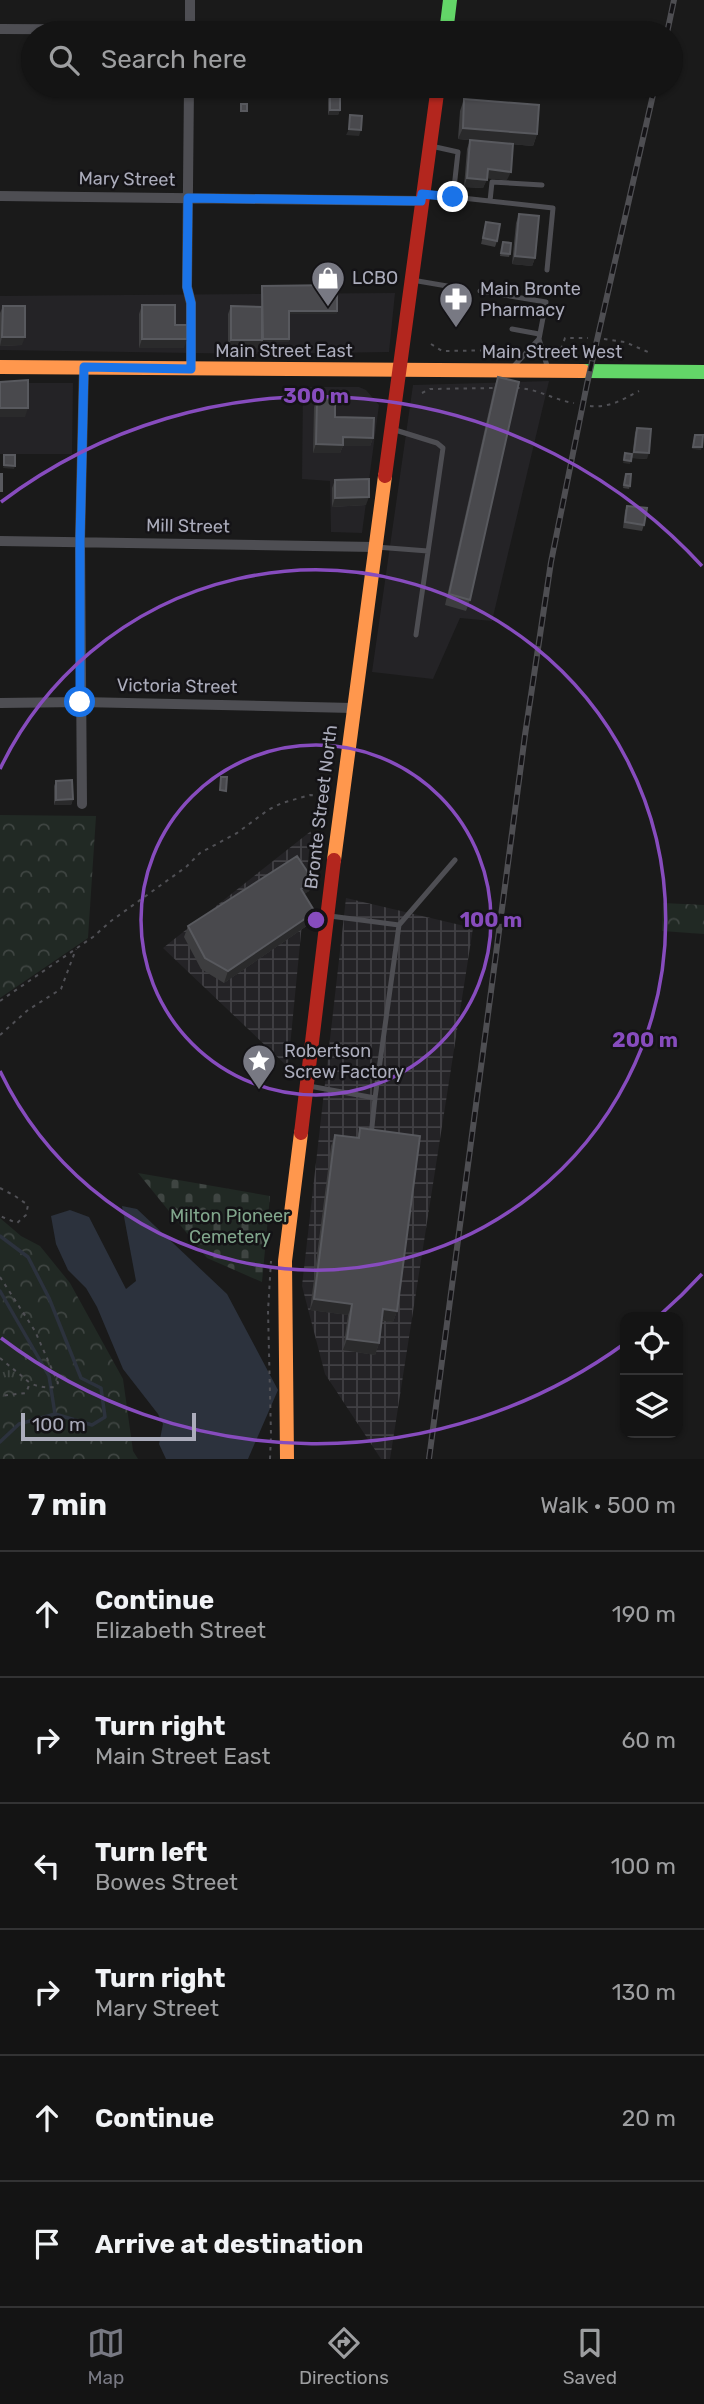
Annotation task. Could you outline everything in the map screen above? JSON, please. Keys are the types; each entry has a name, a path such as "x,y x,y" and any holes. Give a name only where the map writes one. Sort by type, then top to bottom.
{"street":[{"path":"190,0 190,21"},
{"path":"447,21 450,0"},
{"path":"0,29 21,29"},
{"path":"189,98 187,287 191,303 191,369"},
{"name":"Bronte Street North","path":"287,1459 285,1261 341,799 436,98"},
{"name":"Mary Street","path":"0,196 422,198"},
{"name":"Main Street East","path":"0,367 400,371"},
{"path":"82,804 80,541 84,367"},
{"name":"Main Street West","path":"400,371 704,372"},
{"name":"Mill Street","path":"0,541 374,547"},
{"name":"Victoria Street","path":"0,703 80,702 353,708"}],"lane":[{"path":"429,146 458,152 453,197"},
{"path":"490,201 492,182 542,186"},
{"path":"422,198 453,197 553,208 547,270"},
{"path":"411,280 447,286"},
{"path":"480,291 546,302 539,337 531,350 508,370"},
{"path":"512,329 539,337"},
{"path":"539,337 551,371"},
{"path":"392,429 437,443 443,448 416,635"},
{"path":"374,547 428,551"},
{"path":"371,1136 399,925 455,860"},
{"path":"326,915 399,925"},
{"path":"306,1086 375,1098"}],"path":[{"path":"551,371 565,338 589,338"},
{"path":"604,340 625,342 648,352"},
{"path":"431,344 442,351 531,350"},
{"path":"543,351 559,353"},
{"path":"422,393 430,389 531,388 561,401 575,403"},
{"path":"590,406 604,407 615,404 639,391"},
{"path":"0,1001 35,975 56,964 201,853 237,833 268,810 310,795 341,799"},
{"path":"0,1035 28,1010 61,989 76,948"},
{"path":"0,1188 27,1205 26,1215 18,1223 0,1216"},
{"path":"0,1277 35,1331 58,1383 53,1387 38,1387 0,1358"},
{"path":"0,1396 26,1393 30,1383"}],"shaded area":[{"path":"395,293 389,352 258,354 0,350 0,296"},
{"path":"549,381 492,621 460,618 433,679 372,672 413,385"},
{"path":"0,383 73,383 72,454 0,454"},
{"path":"303,387 359,387 366,390 379,405 362,533 331,532 330,481 302,479"},
{"path":"311,831 288,1067 163,948"},
{"path":"346,898 473,928 390,1459 381,1459 325,1374 302,1286"},
{"path":"122,1206 137,1209 227,1294 278,1390 248,1459 166,1459 159,1444 163,1424 158,1414 123,1369 97,1307 86,1288 68,1270 56,1244 51,1216 70,1210 89,1217 126,1289 136,1281"}],"green space":[{"path":"0,815 96,816 88,938 0,998"},
{"path":"663,903 704,905 704,934 662,931"},
{"name":"Milton Pioneer Cemetery","path":"138,1173 270,1196 262,1282 207,1258"},
{"path":"0,1218 21,1236 40,1246 70,1283 123,1379 133,1451 138,1459 0,1459"},
{"path":"0,1335 28,1359 0,1395"}],"building":[{"path":"330,98 340,98 340,110 330,110"},
{"path":"464,99 539,105 537,134 463,128"},
{"path":"241,104 247,104 247,111 241,111"},
{"path":"350,115 362,116 361,130 349,129"},
{"path":"470,140 513,144 511,172 488,169 487,180 467,178"},
{"path":"519,214 539,216 535,258 515,256"},
{"path":"486,222 500,224 497,241 483,238"},
{"path":"503,242 511,243 510,254 501,253"},
{"path":"337,285 337,311 289,311 289,339 263,339 262,286"},
{"path":"142,305 175,305 175,325 187,325 187,339 142,339"},
{"path":"3,306 25,306 25,337 2,337"},
{"path":"231,306 262,307 262,340 231,340"},
{"path":"498,377 519,382 470,600 449,594"},
{"path":"28,380 28,408 0,408 0,382"},
{"path":"317,399 335,399 335,417 374,418 373,438 343,437 343,445 316,444"},
{"path":"637,428 651,429 649,453 634,452"},
{"path":"695,435 703,435 702,447 693,447"},
{"path":"625,453 632,454 631,461 624,460"},
{"path":"4,455 15,455 15,466 4,465"},
{"path":"2,474 2,491 0,491"},
{"path":"626,474 631,474 630,486 624,485"},
{"path":"369,479 369,497 335,498 335,480"},
{"path":"627,506 647,508 644,525 625,522"},
{"path":"221,777 227,777 226,791 220,790"},
{"path":"72,780 73,799 56,800 56,781"},
{"path":"297,856 313,880 301,889 315,912 228,971 205,958 188,926"},
{"path":"360,1128 420,1136 397,1311 383,1309 379,1343 347,1339 352,1304 314,1299 335,1135 359,1138"}],"waterway":[{"path":"0,1236 28,1257 49,1298 81,1378 101,1388 105,1417 92,1425 55,1414 19,1424 0,1442"},
{"path":"0,1291 49,1376 55,1414"}],"railway":[{"path":"670,21 674,0"},
{"path":"429,1459 525,735 551,562 587,384 652,98"}],"traffic: fast":[{"path":"447,21 450,0"},
{"path":"583,371 704,372"}],"traffic: slow":[{"path":"0,367 583,371"},
{"path":"334,860 385,476"},
{"path":"287,1459 285,1261 301,1133"}],"traffic: jam":[{"path":"385,476 436,98"},
{"path":"301,1133 334,860"}],"place":[{"name":"LCBO","path":"328,308"},
{"name":"Main Bronte Pharmacy","path":"456,329"},
{"name":"Robertson Screw Factory","path":"259,1091"}],"route":[{"path":"80,702 84,367 191,369 191,303 187,287 188,198 421,201 422,194 453,197"}]}
